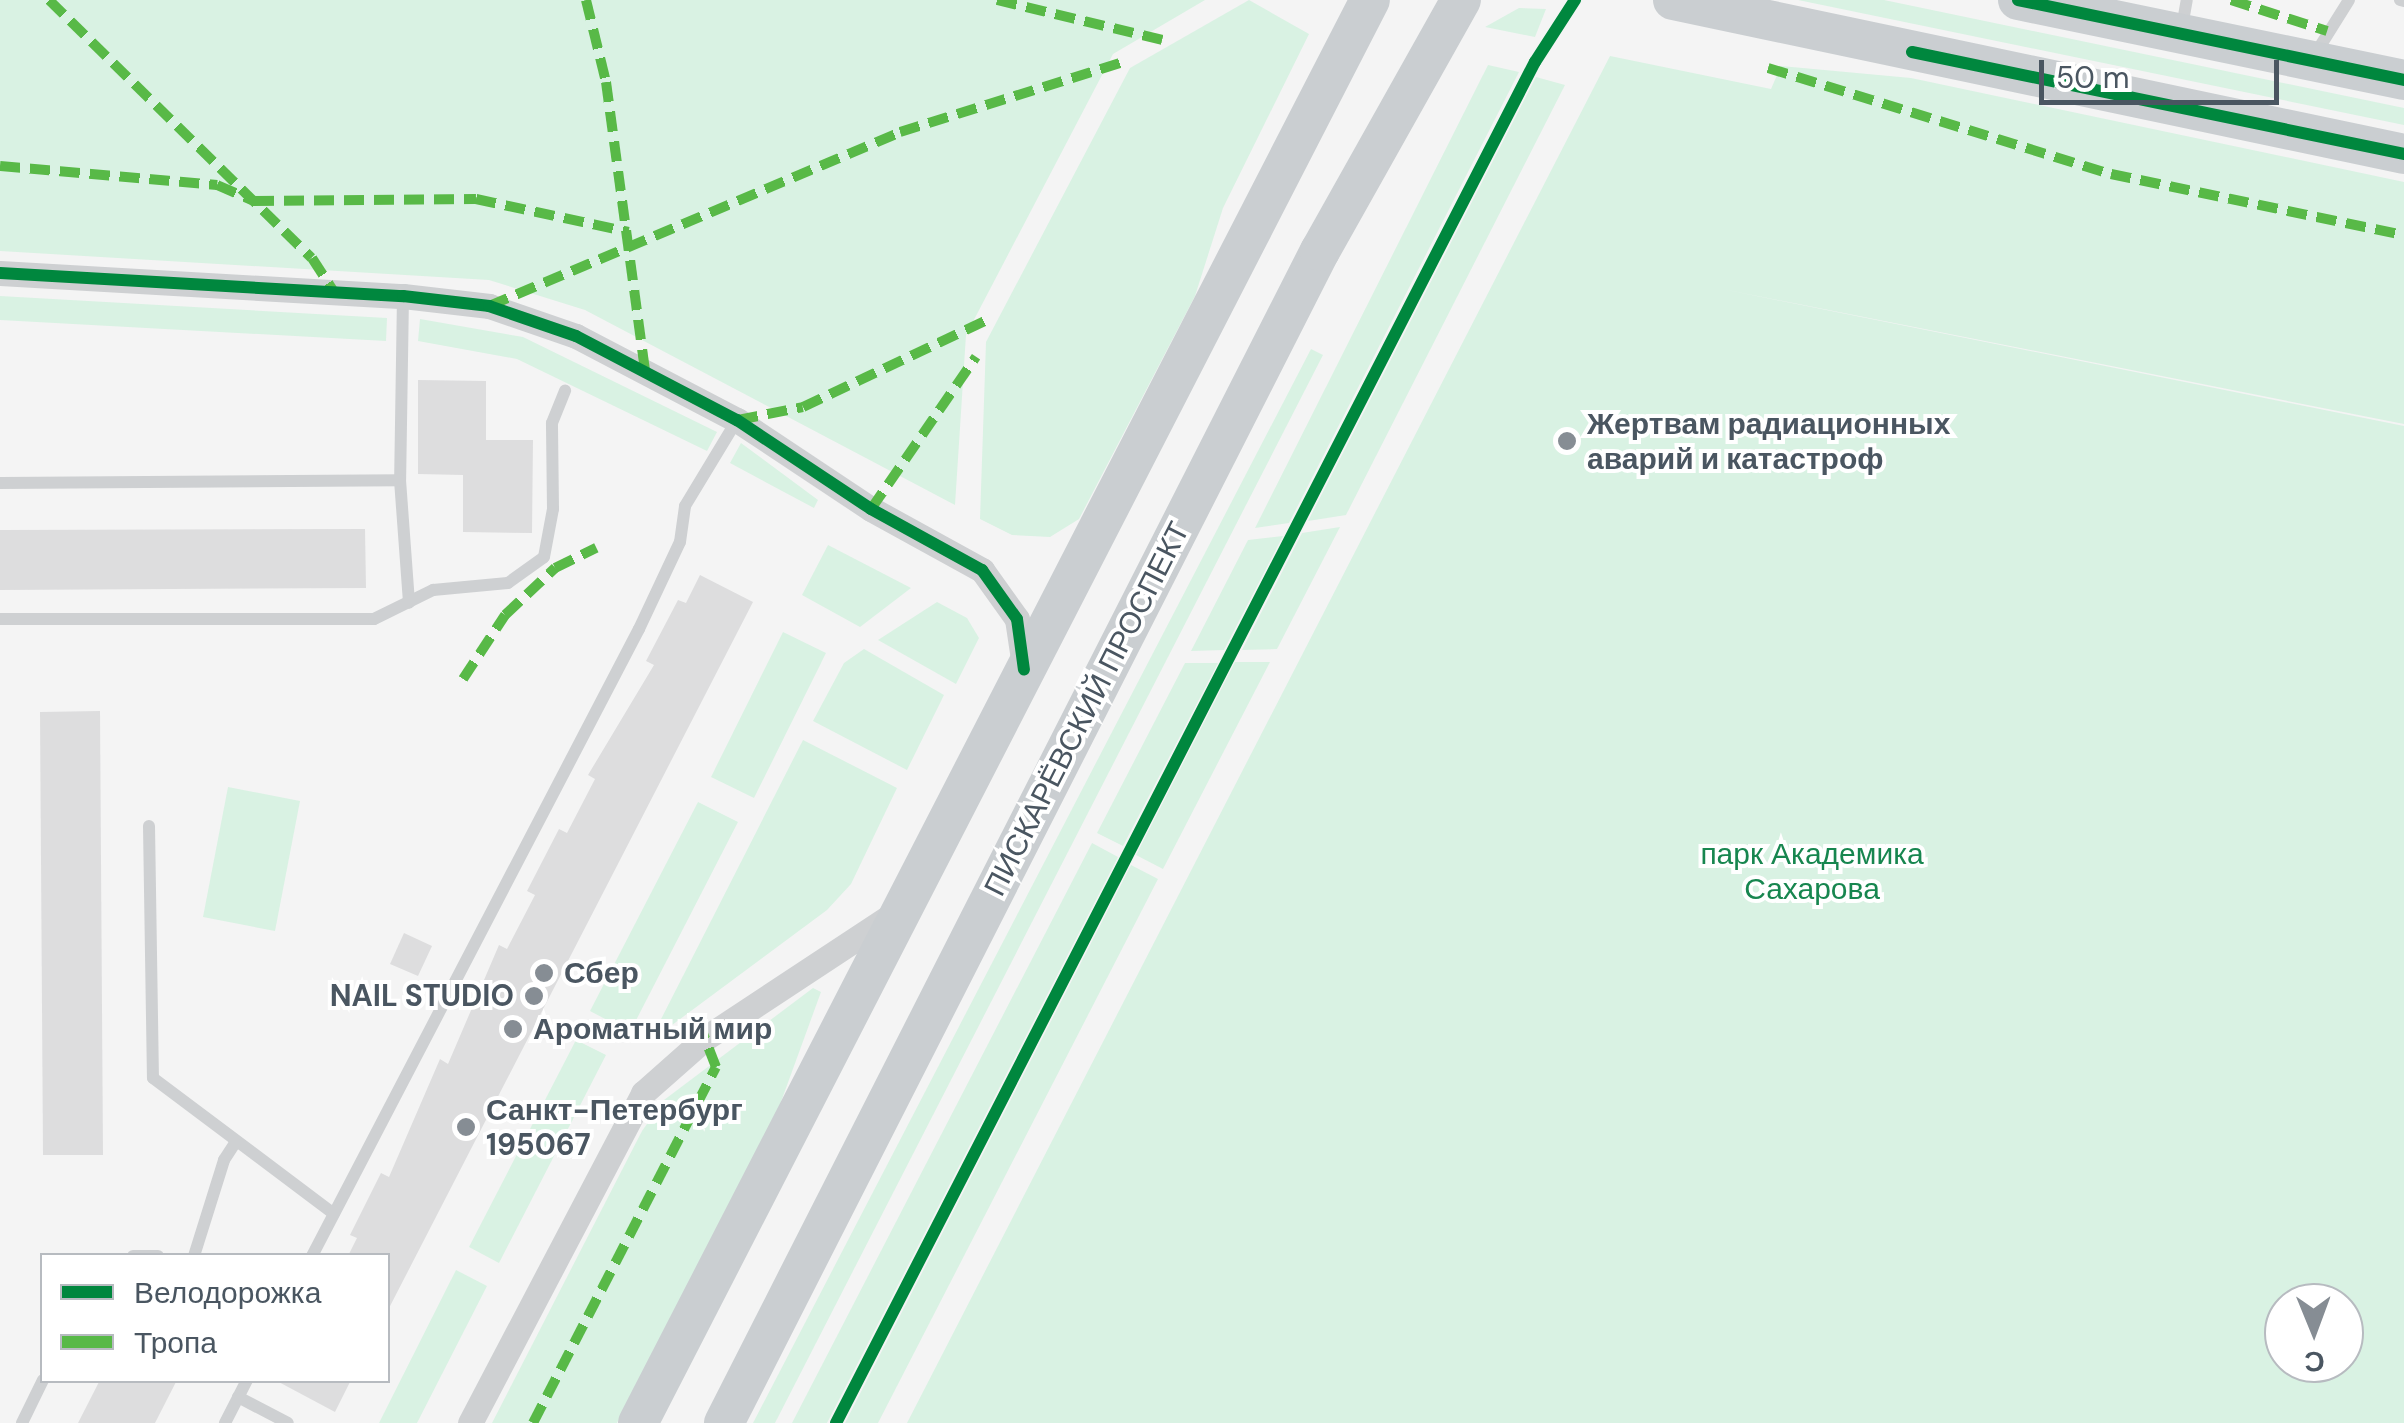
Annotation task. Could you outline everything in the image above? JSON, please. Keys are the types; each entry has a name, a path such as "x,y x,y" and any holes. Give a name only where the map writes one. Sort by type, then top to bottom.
{"main road":[{"path":"638,1423 1370,0"},
{"name":"ПИСКАРЁВСКИЙ ПРОСПЕКТ","path":"724,1423 1312,268 1461,0"},
{"path":"1673,0 2404,154"},
{"path":"2018,0 2184,17 2312,61 2404,80"}],"street":[{"path":"0,273 404,296 488,306 576,336 737,420 857,500 982,570 1017,619 1024,670"},
{"path":"470,1423 644,1093 704,1039 902,909"}],"lane":[{"path":"2312,61 2349,0"},
{"path":"404,296 400,480 409,603"},
{"path":"0,619 374,620 433,590 508,584 544,557 554,509 552,423 565,390"},
{"path":"314,1253 638,629 680,542 686,506 737,420"},
{"path":"0,482 400,480"},
{"path":"149,826 152,1078 334,1214"},
{"path":"195,1253 224,1160 236,1143"},
{"path":"22,1423 42,1383"},
{"path":"225,1423 245,1383"},
{"path":"238,1397 288,1423"}],"green space":[{"path":"0,0 1205,0 1113,54 966,335 955,505 585,310 489,280 0,251"},
{"path":"1249,0 1309,34 1223,208 1195,296 1079,519 1050,537 1012,535 980,519 986,342 1130,68"},
{"path":"1798,0 1884,0 2404,108 2404,125"},
{"path":"1519,8 1546,9 1535,37 1485,27"},
{"name":"парк Академика Сахарова","path":"1610,56 1771,89 1781,66 1911,78 2404,182 2404,424 1722,289 2404,426 2404,1423 907,1423"},
{"path":"1488,65 1519,72 1289,523 1255,528"},
{"path":"1536,77 1565,85 1346,515 1308,521"},
{"path":"0,296 387,318 386,341 0,320"},
{"path":"420,319 523,337 717,432 707,451 517,359 418,341"},
{"path":"1311,349 1323,355 775,1423 753,1423"},
{"path":"741,443 818,500 814,508 730,463"},
{"path":"1340,527 1277,649 1242,650 1302,533"},
{"path":"1283,536 1224,650 1191,651 1248,540"},
{"path":"828,545 911,588 860,627 802,595"},
{"path":"937,602 967,618 979,638 956,684 878,640"},
{"path":"783,632 826,653 754,798 711,777"},
{"path":"864,649 944,695 907,770 813,721 844,663"},
{"path":"1235,662 1270,662 1163,869 1136,855"},
{"path":"1185,663 1218,663 1123,846 1097,833"},
{"path":"803,740 897,788 851,884 827,910 668,1028 656,1029"},
{"path":"228,787 300,801 275,931 203,917"},
{"path":"698,802 738,822 630,1032 590,1011"},
{"path":"1092,843 1118,857 827,1423 792,1423"},
{"path":"1131,865 1158,879 878,1423 845,1423"},
{"path":"813,988 821,992 778,1110 617,1423 492,1423 642,1131 664,1100"},
{"path":"576,1040 606,1055 499,1263 469,1247"},
{"path":"456,1270 487,1286 417,1423 379,1423"}],"building":[{"path":"418,380 486,381 486,440 533,440 532,533 463,532 463,475 418,474"},
{"path":"365,529 366,588 0,590 0,530"},
{"path":"700,575 753,602 390,1306 390,1253 350,1253 357,1238 350,1235 381,1173 389,1177 440,1059 448,1064 499,945 507,949 535,895 527,891 559,829 567,833 595,779 588,775 654,665 646,661 678,600 686,603"},
{"path":"100,711 103,1155 43,1155 40,712"},
{"path":"404,933 432,946 418,976 390,964"},
{"path":"98,1383 175,1383 155,1423 78,1423"},
{"path":"281,1383 350,1383 335,1412"}],"marked path":[{"path":"49,0 312,258 334,292"},
{"path":"586,0 606,82 645,372"},
{"path":"997,0 1162,40"},
{"path":"2231,0 2327,31"},
{"path":"489,306 900,132 1127,61"},
{"path":"1768,68 2111,174 2404,235"},
{"path":"0,166 217,185 254,201 476,199 628,232"},
{"path":"738,420 803,407 987,320"},
{"path":"871,509 976,357"},
{"path":"463,679 505,615 555,568 596,548"},
{"path":"533,1423 716,1067 697,1018"}],"cycle path":[{"path":"836,1423 1535,62 1575,0"},
{"path":"2018,0 2404,80"},
{"path":"1912,52 2404,154"},
{"path":"0,273 403,296 489,306 576,336 737,420 871,509 982,570 1017,619 1024,670"}],"place":[{"name":"Жертвам радиационных аварий и катастроф","path":"1567,441"},
{"name":"Сбер","path":"544,973"},
{"name":"NAIL STUDIO","path":"534,996"},
{"name":"Ароматный мир","path":"513,1029"},
{"name":"Санкт-Петербург 195067","path":"466,1127"}]}
